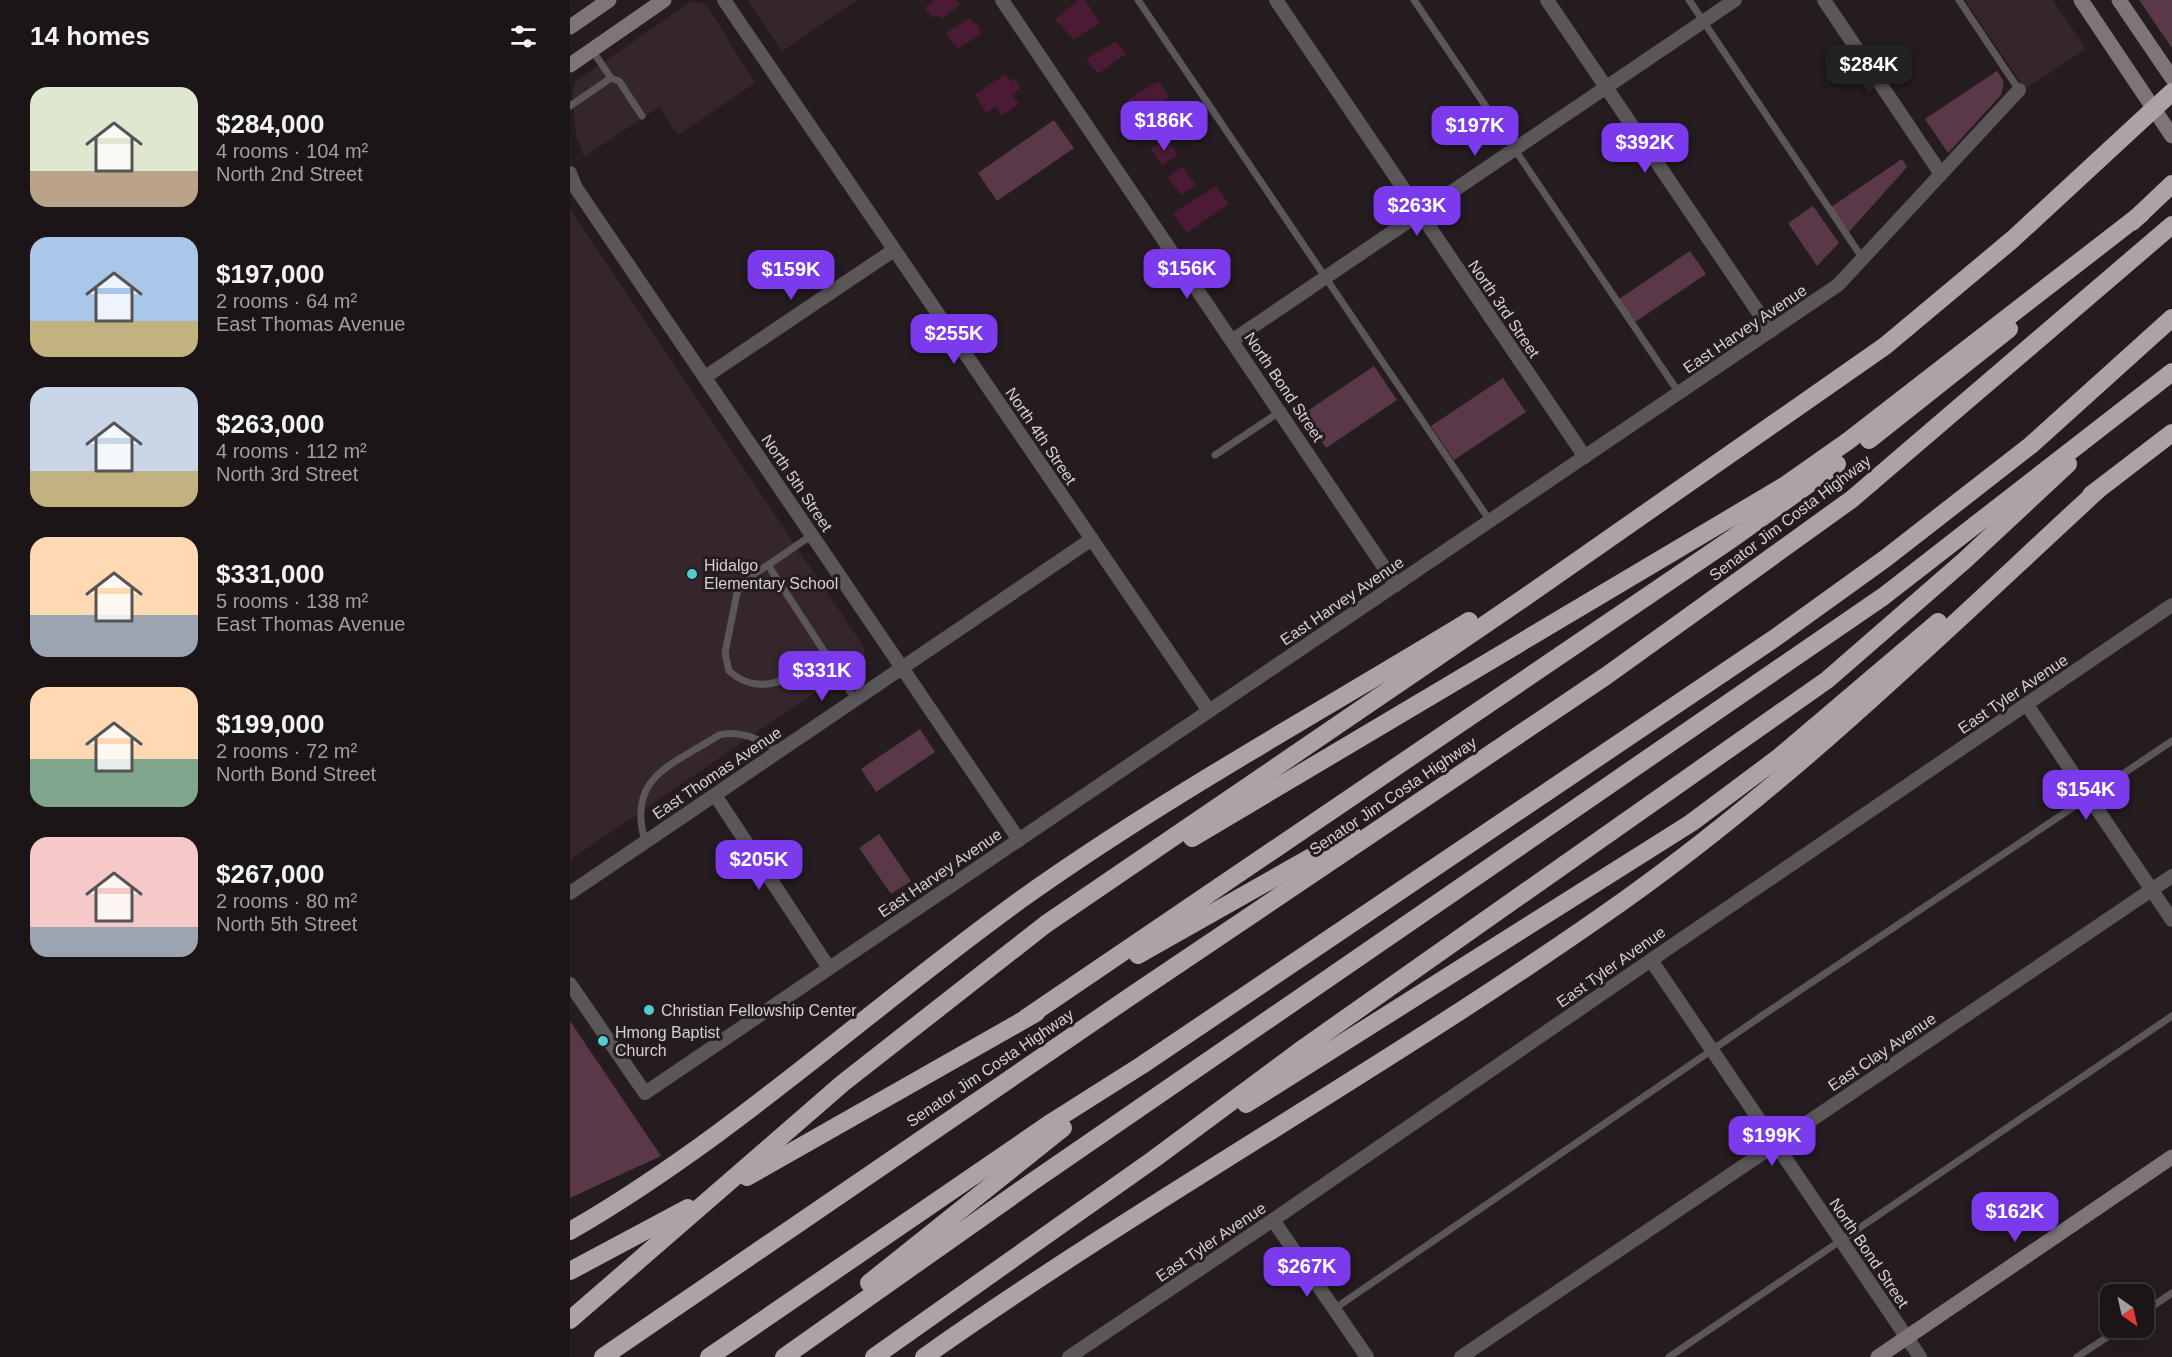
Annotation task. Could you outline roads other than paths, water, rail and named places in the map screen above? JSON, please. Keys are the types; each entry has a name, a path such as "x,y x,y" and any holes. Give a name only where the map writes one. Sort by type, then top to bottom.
{"highway":[{"path":"570,1320 843,1083 1046,924 1521,600 1606,538 1885,346 1965,281 2172,92"},
{"path":"1026,1018 1813,482 1971,360 2141,214 2172,184"},
{"path":"946,1003 1189,840 1683,548 1798,476 2141,214"},
{"name":"Senator Jim Costa Highway","path":"603,1357 1606,676 1852,500 2172,225"},
{"path":"709,1357 1052,1122 1142,1065 1784,632 1886,558 2031,445 2172,318"},
{"path":"784,1357 1032,1182 1875,602 2172,372"},
{"path":"874,1357 1154,1159 1305,1047 1827,680 1965,561 2125,409"},
{"path":"1154,1159 1320,1060 1700,817 1778,758 2099,489 2172,433"},
{"path":"924,1357 1150,1206 1499,987 1628,897 1729,819 1830,734 2099,489"},
{"path":"570,1231 623,1199 709,1140 979,932 1070,865 1606,538"},
{"path":"570,1271 891,1095 1471,767"},
{"path":"777,1357 1142,1065"}],"main road":[{"path":"570,27 609,0"},
{"path":"570,65 664,0"},
{"path":"2081,0 2172,136"},
{"path":"2118,0 2167,60 2172,78"},
{"path":"1878,1357 2172,1157"}],"street":[{"name":"North 4th Street","path":"724,0 1209,711"},
{"name":"North Bond Street","path":"1002,0 1281,411 1396,585"},
{"name":"North 3rd Street","path":"1276,0 1585,457"},
{"path":"1547,0 1771,331"},
{"path":"1233,340 1735,0"},
{"path":"1824,0 1941,174"},
{"name":"East Harvey Avenue","path":"570,984 645,1093 1838,285 2019,90"},
{"name":"North 5th Street","path":"570,173 576,188 1019,840"},
{"path":"705,378 894,250"},
{"name":"East Thomas Avenue","path":"570,893 1092,539"},
{"name":"East Tyler Avenue","path":"1069,1357 1274,1220 1650,960 2172,605"},
{"path":"2027,705 2172,920"},
{"path":"715,795 829,968"},
{"name":"East Clay Avenue","path":"1461,1357 2172,876"},
{"name":"North Bond Street","path":"1650,960 1920,1357"},
{"path":"1274,1220 1367,1357"}],"lane":[{"path":"1138,0 1491,521"},
{"path":"1414,0 1679,393"},
{"path":"1689,0 1863,259"},
{"path":"1959,0 2019,90"},
{"path":"592,50 611,78 619,81 642,116"},
{"path":"570,106 611,78"},
{"path":"1215,455 1281,411"},
{"path":"812,535 746,580 737,593 725,653 729,671 746,681 776,685 826,655"},
{"path":"768,565 855,699"},
{"path":"645,842 639,820 641,800 650,780 719,735 727,733 754,737 780,751"},
{"path":"1334,1309 1712,1050 2172,741"},
{"path":"1669,1357 2172,1017"},
{"path":"2154,1305 2172,1293"},
{"path":"2077,1357 2106,1338"}],"place":[{"name":"Hidalgo Elementary School","path":"692,574"},
{"name":"Christian Fellowship Center","path":"649,1010"},
{"name":"Hmong Baptist Church","path":"603,1041"}]}
